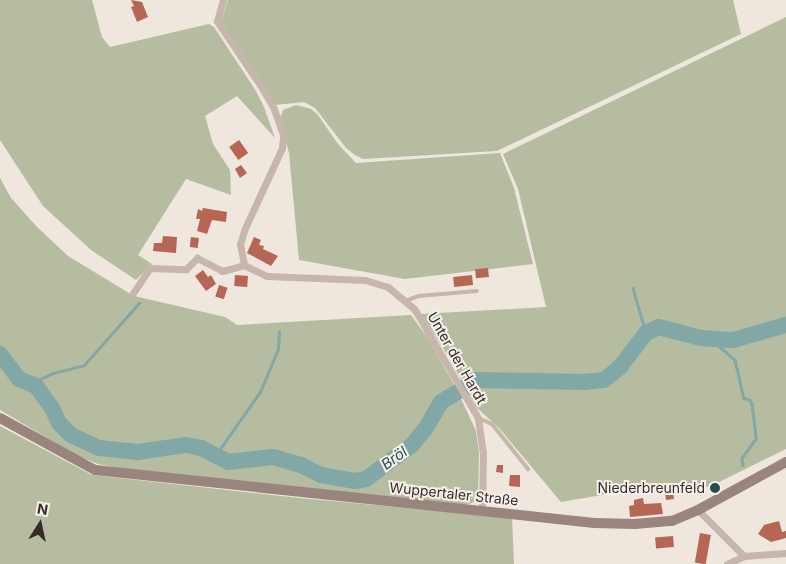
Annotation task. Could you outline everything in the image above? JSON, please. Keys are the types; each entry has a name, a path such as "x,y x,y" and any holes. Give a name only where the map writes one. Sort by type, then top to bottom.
{"main road":[{"name":"Wuppertaler Straße","path":"0,418 95,470 594,523 635,524 672,520 698,510 786,462"}],"street":[{"path":"133,293 150,268 186,269 197,258 222,271 244,264 240,244 244,228 282,148 283,135 274,109 217,22 222,0"},
{"name":"Unter der Hardt","path":"244,264 267,276 365,280 388,287 415,310 478,418 483,452 482,511"},
{"path":"698,510 716,531 744,556"},
{"path":"727,564 744,556 786,553"}],"lane":[{"path":"404,301 419,296 477,291"},
{"path":"478,418 492,424 528,469"}],"green space":[{"path":"0,0 92,0 102,37 110,47 209,24 214,27 256,91 264,107 275,138 237,96 205,116 213,144 230,170 231,195 186,179 138,255 152,264 136,280 91,250 43,206 0,140"},
{"path":"228,0 733,0 741,34 497,151 363,159 346,148 315,108 304,102 275,105 221,22"},
{"path":"786,17 786,449 709,487 648,487 561,502 499,428 476,407 448,356 421,314 546,307 518,189 503,154"},
{"path":"296,105 311,109 318,115 338,144 356,163 500,153 514,188 533,264 405,279 299,260 289,153 280,120 283,110"},
{"path":"0,178 11,198 37,227 68,256 134,296 225,317 237,325 411,315 429,340 457,390 476,431 479,453 478,498 472,503 464,505 142,473 98,464 76,455 0,410"},
{"path":"0,426 92,475 300,498 512,518 514,564 0,564"}],"building":[{"path":"131,0 142,2 148,17 137,22 131,7 134,6"},
{"path":"239,140 248,153 238,160 229,147"},
{"path":"241,165 247,173 240,178 235,169"},
{"path":"203,208 227,212 226,222 212,220 207,234 197,231 200,219 196,219 198,209 202,211"},
{"path":"163,236 177,237 176,253 153,251 154,243 162,243"},
{"path":"191,237 199,238 198,248 190,247"},
{"path":"254,237 261,240 259,245 264,246 263,249 278,256 271,266 247,253"},
{"path":"488,268 489,277 476,278 475,269"},
{"path":"203,270 208,277 211,275 216,284 206,291 195,276"},
{"path":"235,275 248,276 247,287 234,286"},
{"path":"472,275 473,285 454,287 453,277"},
{"path":"219,285 228,288 224,299 215,296"},
{"path":"497,465 503,465 503,473 496,472"},
{"path":"510,475 520,475 520,487 509,486"},
{"path":"673,492 674,499 666,500 665,493"},
{"path":"643,498 644,504 661,503 663,514 630,517 629,506 634,505 634,500"},
{"path":"779,521 782,532 786,531 786,538 771,542 758,534 764,525"},
{"path":"700,533 711,535 706,564 695,563"},
{"path":"673,536 674,547 656,549 655,538"}],"waterway":[{"path":"633,288 646,333"},
{"path":"30,384 53,373 84,365 139,303"},
{"name":"Bröl","path":"0,354 19,379 36,386 52,408 59,423 71,435 99,448 138,452 186,445 201,448 228,462 273,457 301,465 321,475 355,481 366,479 412,445 426,428 441,402 477,380 584,382 604,380 620,367 646,333 659,327 701,338 733,340 786,325"},
{"path":"215,456 260,392 278,349 279,332"},
{"path":"711,339 735,360 744,398 750,400 752,404 756,439 742,458 743,465"}],"place":[{"name":"Niederbreunfeld","path":"715,488"}]}
